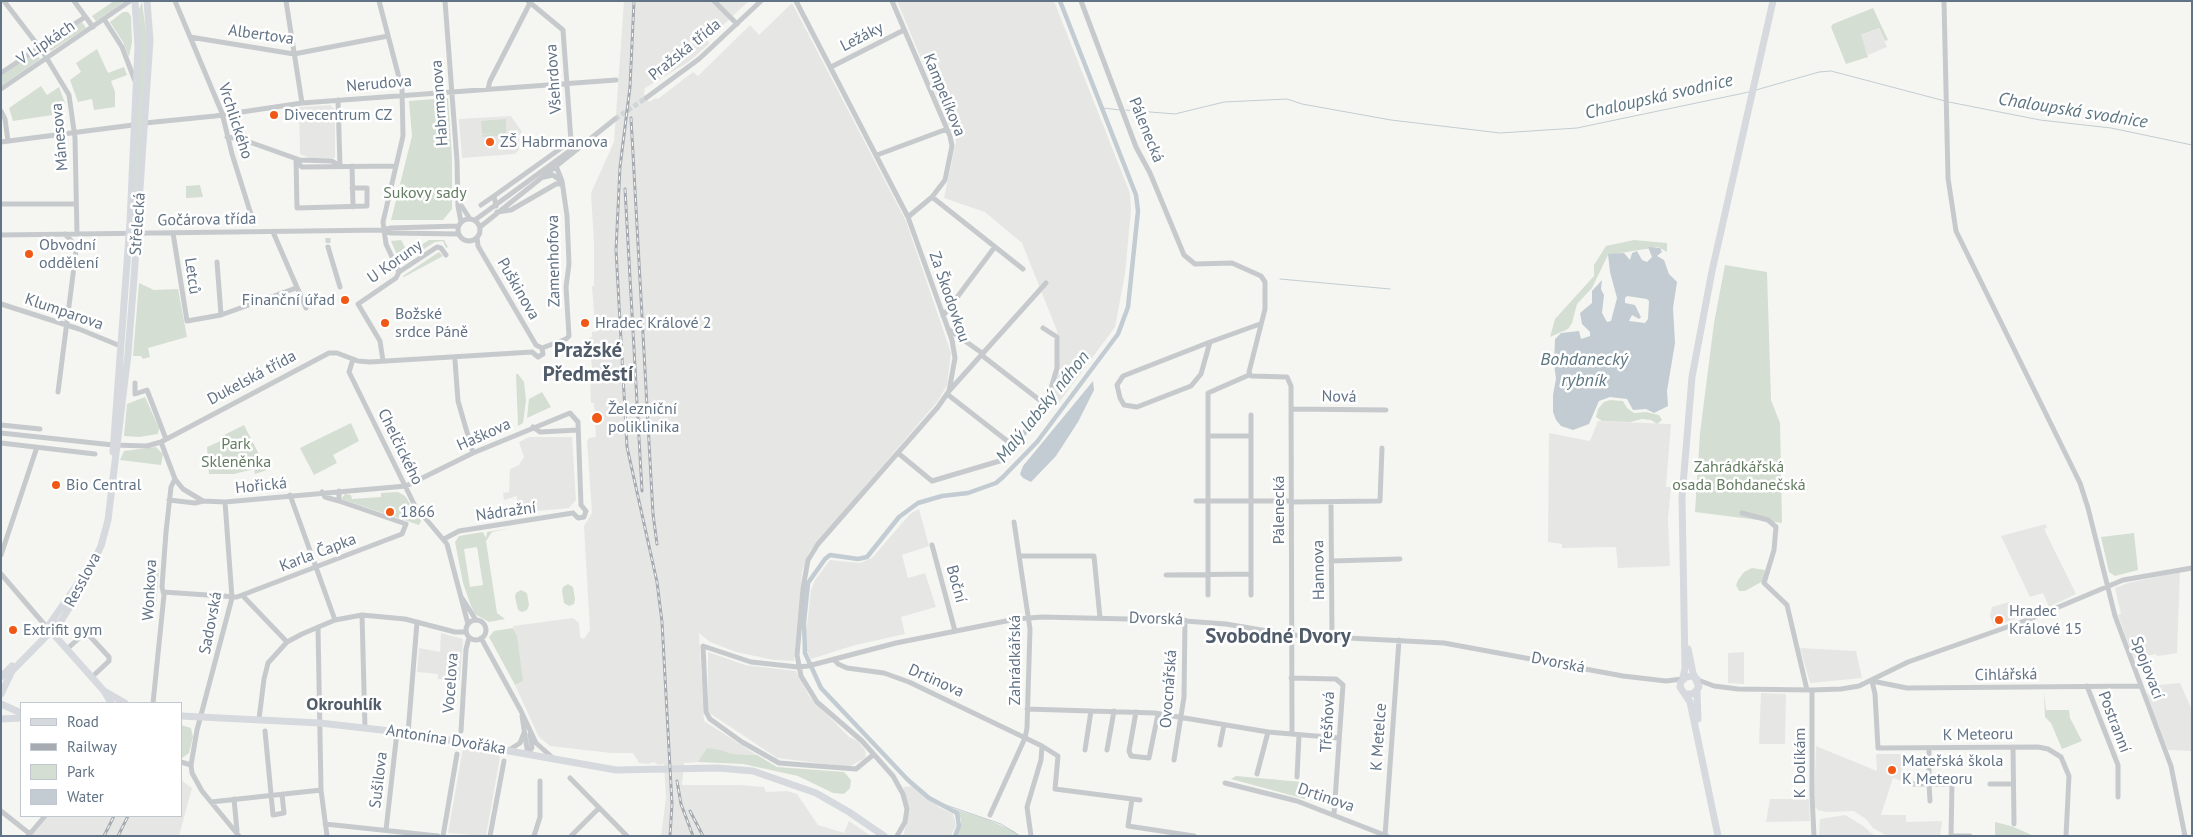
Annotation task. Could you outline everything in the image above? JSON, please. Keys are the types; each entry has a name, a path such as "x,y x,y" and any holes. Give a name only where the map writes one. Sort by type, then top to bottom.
{"main road":[{"name":"Střelecká","path":"116,445 128,354 133,233 133,124 138,28 135,1"},
{"name":"Střelecká","path":"133,233 145,123 150,40 147,1"},
{"path":"1718,836 1690,702 1683,691 1682,506 1685,440 1697,348 1773,1"},
{"name":"Resslova","path":"1,694 12,671 48,628 84,574 97,543 106,510 116,445"},
{"path":"1684,624 1691,666 1697,680 1700,744"},
{"path":"48,628 92,676 110,702"},
{"name":"Resslova","path":"1,677 48,628"},
{"name":"Dvorská","path":"1683,679 1689,676 1697,680"},
{"path":"104,691 104,702"},
{"path":"104,691 123,702"},
{"name":"Dvorská","path":"1683,691 1690,695 1698,691"},
{"path":"1,704 20,712"},
{"name":"Antonína Dvořáka","path":"182,716 320,723 408,733 529,753 556,760 616,770 709,768 753,772 797,785 826,799 884,836"},
{"path":"1,719 20,718"}],"street":[{"name":"Mánesova","path":"4,1 46,58 68,92 74,132 76,234"},
{"path":"74,1 93,27"},
{"name":"V Lipkách","path":"1,89 130,1"},
{"name":"Vrchlického","path":"176,1 222,113 227,137 254,224"},
{"path":"286,1 302,103"},
{"path":"380,1 402,95 403,136 383,221 386,244 400,272"},
{"name":"Habrmanova","path":"445,1 460,224"},
{"path":"714,1 736,24"},
{"name":"Pražská třída","path":"646,98 699,59 761,1"},
{"name":"Za Škodovkou","path":"796,1 908,216 948,329 956,358 948,393 826,534 808,560 803,588 798,667 806,688 817,702 862,741 893,776 903,794 906,816 897,836"},
{"name":"Kampelíkova","path":"892,1 947,129 952,146 948,174 932,197 908,216"},
{"name":"Pálenecká","path":"1081,1 1112,77 1136,147 1150,173 1184,255 1195,264 1232,263 1261,276 1265,282 1266,309 1260,324 1249,375 1287,377 1292,386 1292,734"},
{"name":"Spojovací","path":"1944,1 1948,192 1956,231 2070,461 2088,508 2106,586 2140,686 2171,766 2185,836"},
{"path":"488,89 490,81 530,2"},
{"name":"Všehrdova","path":"494,196 571,141 563,30 530,2"},
{"name":"V Lipkách","path":"1,73 85,17"},
{"name":"Střelecká","path":"104,19 122,47 136,82"},
{"name":"Ležáky","path":"831,67 904,30"},
{"name":"Albertova","path":"190,37 294,54 388,36"},
{"name":"Nerudova","path":"145,123 302,103 616,80"},
{"path":"338,100 340,166"},
{"path":"1,111 5,119 8,141"},
{"path":"593,136 556,166 496,209 460,224 459,234 462,239 470,241 478,237 480,227 496,209 548,166 615,120"},
{"path":"1,142 133,124"},
{"path":"877,155 947,129"},
{"path":"227,137 241,139 296,159 302,167 396,166"},
{"path":"296,159 297,208 367,206 366,188 352,188"},
{"path":"352,166 353,207"},
{"path":"548,166 556,166"},
{"name":"Zamenhofova","path":"542,348 567,339 569,336 566,282 570,264 567,213 562,182 556,166"},
{"path":"536,181 551,175 562,182"},
{"path":"496,209 511,210 562,182"},
{"path":"481,205 494,196 496,209"},
{"path":"932,197 994,248 1022,268"},
{"name":"Habrmanova","path":"459,202 473,219"},
{"path":"1,204 76,204"},
{"path":"473,219 480,227"},
{"name":"Gočárova třída","path":"1,235 273,232 328,234 460,224"},
{"name":"Gočárova třída","path":"383,230 391,233 459,234"},
{"path":"273,232 306,308"},
{"name":"Letců","path":"173,233 187,322 221,315"},
{"path":"58,392 76,251 74,244 65,234"},
{"name":"Puškinova","path":"478,237 478,246"},
{"name":"Puškinova","path":"470,241 478,246 536,345 542,348"},
{"path":"328,247 340,287"},
{"name":"U Koruny","path":"383,361 380,341 358,304 396,278 400,272 438,247 446,255"},
{"path":"943,316 994,248"},
{"path":"217,262 221,315 296,288"},
{"path":"1015,447 948,393 1046,283"},
{"name":"Klumparova","path":"1,304 79,329 118,345"},
{"path":"1210,342 1201,374 1191,386 1137,407 1124,405 1117,385 1123,376 1210,342 1260,324"},
{"path":"898,453 932,481 1003,460 1024,436 1046,405 1057,368 1057,337 1043,328"},
{"path":"948,329 982,353 984,358 1046,405"},
{"name":"Puškinova","path":"532,352 536,345"},
{"path":"532,352 538,357 543,352 542,348"},
{"name":"Dukelská třída","path":"1,433 90,443 147,446 163,440 323,355 334,352 364,362 532,352"},
{"name":"Chelčického","path":"353,359 349,372 415,506 444,540"},
{"path":"455,361 458,401 473,453"},
{"path":"1208,595 1209,392 1249,375"},
{"path":"135,383 135,394 147,390 175,479 187,493 203,501"},
{"name":"Nová","path":"1292,409 1386,410"},
{"name":"Haškova","path":"406,486 473,453 565,414 574,416 578,430"},
{"path":"1251,415 1251,595"},
{"path":"1,424 40,429"},
{"path":"10,426 22,435"},
{"path":"533,427 540,432 578,430 581,505 575,507 573,513"},
{"path":"1208,436 1251,436"},
{"path":"74,452 90,443"},
{"path":"1,444 95,454"},
{"path":"1,555 37,447"},
{"path":"1196,501 1380,501 1382,448"},
{"name":"Wonkova","path":"153,702 169,500 171,487 175,479"},
{"name":"Hořická","path":"169,500 195,503 203,501 225,502 406,486"},
{"path":"322,492 324,496 338,501 339,491"},
{"path":"290,495 335,620"},
{"name":"Karla Čapka","path":"163,592 232,598 243,596 402,534 406,524 338,501"},
{"name":"Sadovská","path":"191,765 232,598 225,502"},
{"name":"Hannova","path":"1331,502 1332,637"},
{"name":"Nádražní","path":"444,540 459,531 573,513 580,518 585,515 586,509 581,505"},
{"name":"K Dolíkám","path":"1742,513 1768,520 1776,527 1774,550 1764,583 1787,604 1810,690 1814,836"},
{"name":"Zahrádkářská","path":"990,815 1026,738 1029,618 1014,522"},
{"path":"444,540 450,552 459,593 468,624 466,632 469,638 481,638 485,634 486,628 482,622 476,620 459,593"},
{"name":"Boční","path":"932,545 955,631"},
{"path":"1019,556 1094,556 1100,618"},
{"path":"1331,561 1400,559"},
{"path":"1172,568 1172,575"},
{"name":"Dvorská","path":"1697,680 1714,686 1810,690 1841,689 1872,681 1908,662 2030,619 2123,580 2192,568"},
{"path":"1,574 48,628"},
{"path":"1166,575 1251,574"},
{"path":"243,596 287,642"},
{"path":"362,615 365,728"},
{"path":"259,719 266,670 273,656 287,642 318,627 335,620 362,615 417,622 456,632 466,632"},
{"name":"Dvorská","path":"798,667 808,666 860,651 1029,618 1100,618 1185,620 1226,624 1291,635 1461,645 1623,676 1666,681 1683,679"},
{"path":"468,624 476,620"},
{"name":"Ovocnářská","path":"1174,760 1184,697 1185,620"},
{"path":"408,733 417,622"},
{"path":"318,627 321,790 327,836"},
{"path":"67,649 86,632 108,657 109,661 92,676"},
{"name":"Vocelova","path":"460,731 466,649 469,638"},
{"path":"481,638 521,710 532,746 529,753"},
{"name":"K Metelce","path":"1386,835 1399,640"},
{"path":"798,667 751,662 703,646 706,712 710,719 742,742 780,763 856,769 873,754"},
{"name":"Drtinova","path":"834,658 838,664 847,668 884,673 909,682 1026,738"},
{"name":"Třešňová","path":"1291,678 1336,679 1342,683 1334,814"},
{"name":"Dvorská","path":"1666,681 1683,691"},
{"name":"Cihlářská","path":"1872,681 1908,688 2140,686"},
{"name":"K Meteoru","path":"1872,681 1875,694 1878,748 2013,747 2048,749 2064,761 2069,776 2066,836"},
{"name":"Dvorská","path":"1698,691 1714,686"},
{"name":"Postranní","path":"2087,686 2118,766 2118,797"},
{"path":"1027,708 1158,714 1268,732 1339,738"},
{"path":"1085,750 1091,711"},
{"path":"1107,750 1114,712"},
{"path":"1136,712 1129,751 1131,756 1149,758 1158,714"},
{"path":"1220,745 1224,725"},
{"path":"509,750 520,743 527,728"},
{"path":"527,728 539,746 556,760"},
{"path":"265,731 273,814 284,814 282,794"},
{"name":"Sušilova","path":"386,830 397,732"},
{"path":"1256,774 1268,732"},
{"path":"1297,777 1299,735"},
{"path":"1026,738 1058,756 1054,791 1140,800"},
{"path":"1031,836 1027,807 1041,760 1042,746"},
{"path":"2013,747 2014,824"},
{"path":"1929,748 1930,801"},
{"path":"443,836 457,754"},
{"path":"490,836 504,761"},
{"path":"182,762 191,765 195,779 211,802 238,834"},
{"path":"570,778 627,836"},
{"path":"534,836 540,817 540,781"},
{"name":"Drtinova","path":"1226,783 1297,800 1386,835"},
{"path":"1913,784 1952,784 1950,836 1970,836"},
{"path":"1990,784 2013,784"},
{"path":"211,802 321,790"},
{"path":"1132,799 1128,826 1194,836"},
{"path":"234,800 238,834"},
{"path":"572,836 600,808"},
{"path":"1,811 29,835 44,817"},
{"path":"325,824 438,836"}],"shaded area":[{"path":"624,1 749,1 708,39 709,44 687,63 645,88 644,94 649,102 656,98 658,99 693,72 698,76 750,25 759,35 792,3 906,221 951,353 947,385 938,401 809,552 802,572 794,661 774,660 736,652 710,642 699,633 704,721 757,755 733,754 721,750 698,762 684,763 682,785 740,785 764,787 766,792 787,791 797,794 818,825 844,833 849,821 871,836 661,836 666,797 664,764 658,765 654,762 648,764 639,763 633,753 611,753 550,746 539,737 515,685 517,685 516,636 513,626 573,618 579,623 580,637 584,639 590,630 584,526 592,513 587,441 589,438 596,437 594,403 591,403 590,381 592,368 589,338 592,337 592,332 598,331 598,326 595,325 592,286 594,286 594,243 591,193 614,142"},
{"path":"897,1 1054,1 1130,193 1131,210 1125,274 1115,327 1058,404 1049,398 1058,359 1057,331 1022,243 985,212 944,198 956,142"},
{"path":"1879,28 1887,47 1868,55 1860,36"},
{"path":"330,105 335,110 335,158 310,158 300,154 299,107"},
{"name":"ZŠ Habrmanova","path":"511,116 522,132 519,135 519,150 515,154 462,158 459,119"},
{"path":"1598,421 1671,424 1666,487 1671,487 1668,519 1670,566 1618,568 1616,547 1562,548 1562,544 1548,542 1549,433 1590,441"},
{"path":"529,437 572,437 576,500 569,508 517,513 517,496 504,500 503,493 509,492 510,469 519,465 524,457 519,442"},
{"path":"919,509 929,546 902,555 908,578 925,573 936,607 901,617 905,634 855,645 811,659 806,648 807,625 811,590 815,580 830,560 860,563 872,558 910,514"},
{"path":"2046,524 2047,528 2044,529 2076,594 2049,607 2043,593 2030,597 2001,536"},
{"path":"2180,572 2177,653 2158,656 2155,654 2134,659 2118,615 2121,614 2115,588 2128,583"},
{"path":"2009,602 2015,619 1994,626 1990,616 1992,607"},
{"path":"441,633 463,639 460,680 438,679 438,674 417,672 419,648 440,652"},
{"path":"1800,648 1856,651 1862,678 1810,683"},
{"path":"708,652 745,665 796,671 809,696 849,737 858,741 866,752 865,758 849,767 777,758 708,712"},
{"path":"1744,652 1744,684 1728,683 1728,653"},
{"path":"2180,683 2192,710 2192,751 2168,750 2147,695 2149,692 2147,686"},
{"path":"1761,693 1786,694 1785,744 1759,744"},
{"path":"1816,746 1877,771 1876,754 1901,754 1902,781 1893,778 1881,815 1906,815 1906,822 1942,821 1940,836 1887,836 1873,828 1866,819 1854,811 1826,812 1818,810 1814,806"},
{"path":"463,748 498,754 500,757 486,836 448,833"},
{"path":"182,781 192,788 179,836 30,836 46,817 182,817"},
{"path":"915,786 939,807 953,814 956,825 951,836 903,836 910,810 903,787"},
{"path":"1770,799 1809,799 1810,821 1766,822"},
{"path":"1845,815 1862,825 1875,836 1819,836 1820,819"}],"green space":[{"path":"114,1 125,1 96,21 92,16"},
{"path":"142,2 147,39 135,221 133,175 140,42 139,9"},
{"path":"1873,8 1888,40 1885,41 1879,28 1861,35 1868,57 1846,64 1831,27 1833,24"},
{"path":"123,12 128,12 131,16 132,42 129,57 123,42 110,22"},
{"path":"82,22 86,28 51,51 47,45"},
{"path":"97,49 108,73 124,67 127,75 111,81 115,92 115,107 94,110 92,99 78,102 70,80 81,72 76,63"},
{"path":"35,52 40,59 1,86 1,76"},
{"path":"41,86 47,95 59,87 65,103 51,105 52,115 13,121 9,108"},
{"name":"Sukovy sady","path":"448,98 452,158 452,209 443,220 391,220 412,136 409,101"},
{"path":"506,119 506,133 518,132 519,134 482,137 482,135 494,133 482,134 481,121"},
{"path":"200,185 203,197 186,198 186,186"},
{"path":"401,240 407,251 398,257 391,241"},
{"path":"429,240 444,240 448,247 446,248 443,241 435,242 402,263 399,259"},
{"path":"1634,240 1667,243 1667,252 1658,247 1608,255 1592,288 1577,304 1572,323 1568,329 1550,337 1555,319 1594,276 1594,265 1606,246"},
{"path":"439,252 443,256 403,276"},
{"name":"Zahrádkářská osada Bohdanečská","path":"1725,265 1767,272 1771,400 1780,423 1782,523 1695,512 1700,433 1714,323"},
{"path":"139,283 154,290 178,289 187,337 148,348 150,357 143,359 141,356 133,356"},
{"path":"516,374 524,382 526,400 523,423 518,426"},
{"path":"542,392 551,407 527,418 529,399"},
{"path":"145,397 159,428 158,434 139,437 124,436 127,404"},
{"path":"1610,400 1623,401 1627,408 1634,413 1646,412 1659,415 1662,420 1657,424 1651,420 1642,419 1630,422 1602,421 1596,417 1598,409 1604,402"},
{"path":"351,423 359,441 333,455 337,463 314,475 300,448"},
{"name":"Park Skleněnka","path":"244,425 267,470 255,474 254,469 234,474 209,474 207,447 223,440 222,436"},
{"path":"156,447 163,454 161,465 120,460 124,451"},
{"path":"398,492 405,496 421,521 419,525 341,499 345,494 351,495 352,499 381,497 381,493"},
{"path":"511,528 492,532 486,541 497,613 505,619 489,622 475,614 471,606 463,583 455,542 459,536 483,532 486,538 487,532","holes":["477,547 483,585 470,587 464,549"]},
{"path":"2134,533 2138,570 2115,576 2109,572 2101,537"},
{"path":"1752,568 1765,570 1763,581 1745,591 1739,591 1736,585 1738,580 1744,572"},
{"path":"159,569 156,608 149,611 152,574 154,570"},
{"path":"568,584 573,587 575,599 574,604 569,606 564,603 562,591 563,587"},
{"path":"521,590 527,593 529,605 527,610 522,612 518,610 515,597 516,593"},
{"path":"513,628 517,636 523,681 515,685 489,637 494,631"},
{"path":"2044,691 2046,710 2069,710 2070,718 2082,741 2062,749 2051,723 2045,717"},
{"path":"182,725 191,728 193,737 189,753 182,758"},
{"path":"707,748 733,754 757,755 777,767 844,772 851,780 850,788 844,794 833,793 798,776 743,764 698,762"},
{"path":"1236,776 1302,782 1305,799 1231,779"},
{"path":"954,809 986,819 1014,831 1020,836 956,836 961,825 961,819"},
{"path":"1995,822 2011,826 2034,836 1995,836"}],"water":[{"name":"Bohdanecký rybník","path":"1648,247 1660,248 1662,252 1657,256 1664,260 1669,274 1677,282 1673,308 1675,343 1667,391 1668,406 1654,413 1646,409 1633,410 1627,399 1610,397 1599,401 1589,424 1573,430 1561,426 1553,412 1553,395 1556,379 1554,364 1555,339 1561,333 1579,331 1581,339 1590,336 1590,332 1582,324 1580,313 1592,303 1592,291 1602,280 1601,289 1604,295 1602,313 1607,322 1611,321 1617,298 1610,272 1608,254 1624,253 1630,260 1632,253 1637,251 1642,260 1647,262 1652,257","holes":["1627,296 1647,299 1649,301 1648,319 1645,323 1629,321 1632,315 1639,319 1641,317 1635,305 1625,303 1625,298"]},
{"path":"1093,381 1094,390 1078,422 1056,456 1031,482 1023,478 1020,474 1023,466"}],"waterway":[{"name":"Malý labský náhon","path":"955,836 959,826 957,813 929,798 908,780 821,688 805,653 804,622 808,583 830,555 858,559 867,557 899,517 918,503 942,496 968,493 996,483 1037,442 1118,334 1128,307 1138,211 1136,195 1060,1"},
{"name":"Chaloupská svodnice","path":"1756,90 1819,72 1831,71 1945,101"},
{"name":"Chaloupská svodnice","path":"1126,110 1175,114 1224,102 1287,99 1302,104 1391,120 1500,133 1577,128 1749,92"},
{"name":"Chaloupská svodnice","path":"1949,102 2040,120 2111,128 2192,145"},
{"name":"Chaloupská svodnice","path":"1103,108 1120,110"},
{"path":"1280,279 1390,289"},
{"path":"937,802 1001,824 1020,836"}],"tunnel":[{"path":"615,119 646,98"},
{"path":"328,238 328,247"}],"railway":[{"path":"634,1 630,87 620,167 616,250 627,447 657,582 662,622 672,804 670,836"},
{"path":"631,118 653,514 657,544"},
{"path":"625,189 642,491"},
{"path":"677,781 681,804 693,836"},
{"path":"690,811 703,836"},
{"path":"104,836 114,817"},
{"path":"118,836 128,817"}],"place":[{"name":"Divecentrum CZ","path":"274,115"},
{"name":"ZŠ Habrmanova","path":"490,142"},
{"name":"Obvodní oddělení","path":"29,254"},
{"name":"Finanční úřad","path":"345,300"},
{"name":"Božské srdce Páně","path":"385,323"},
{"name":"Hradec Králové 2","path":"585,323"},
{"name":"Železniční poliklinika","path":"597,418"},
{"name":"Bio Central","path":"56,485"},
{"name":"1866","path":"390,512"},
{"name":"Hradec Králové 15","path":"1999,620"},
{"name":"Extrifit gym","path":"13,630"},
{"name":"Mateřská škola K Meteoru","path":"1892,770"}],"district":[{"name":"Pražské Předměstí","path":"588,363"},
{"name":"Svobodné Dvory","path":"1278,637"},
{"name":"Okrouhlík","path":"344,705"}]}
